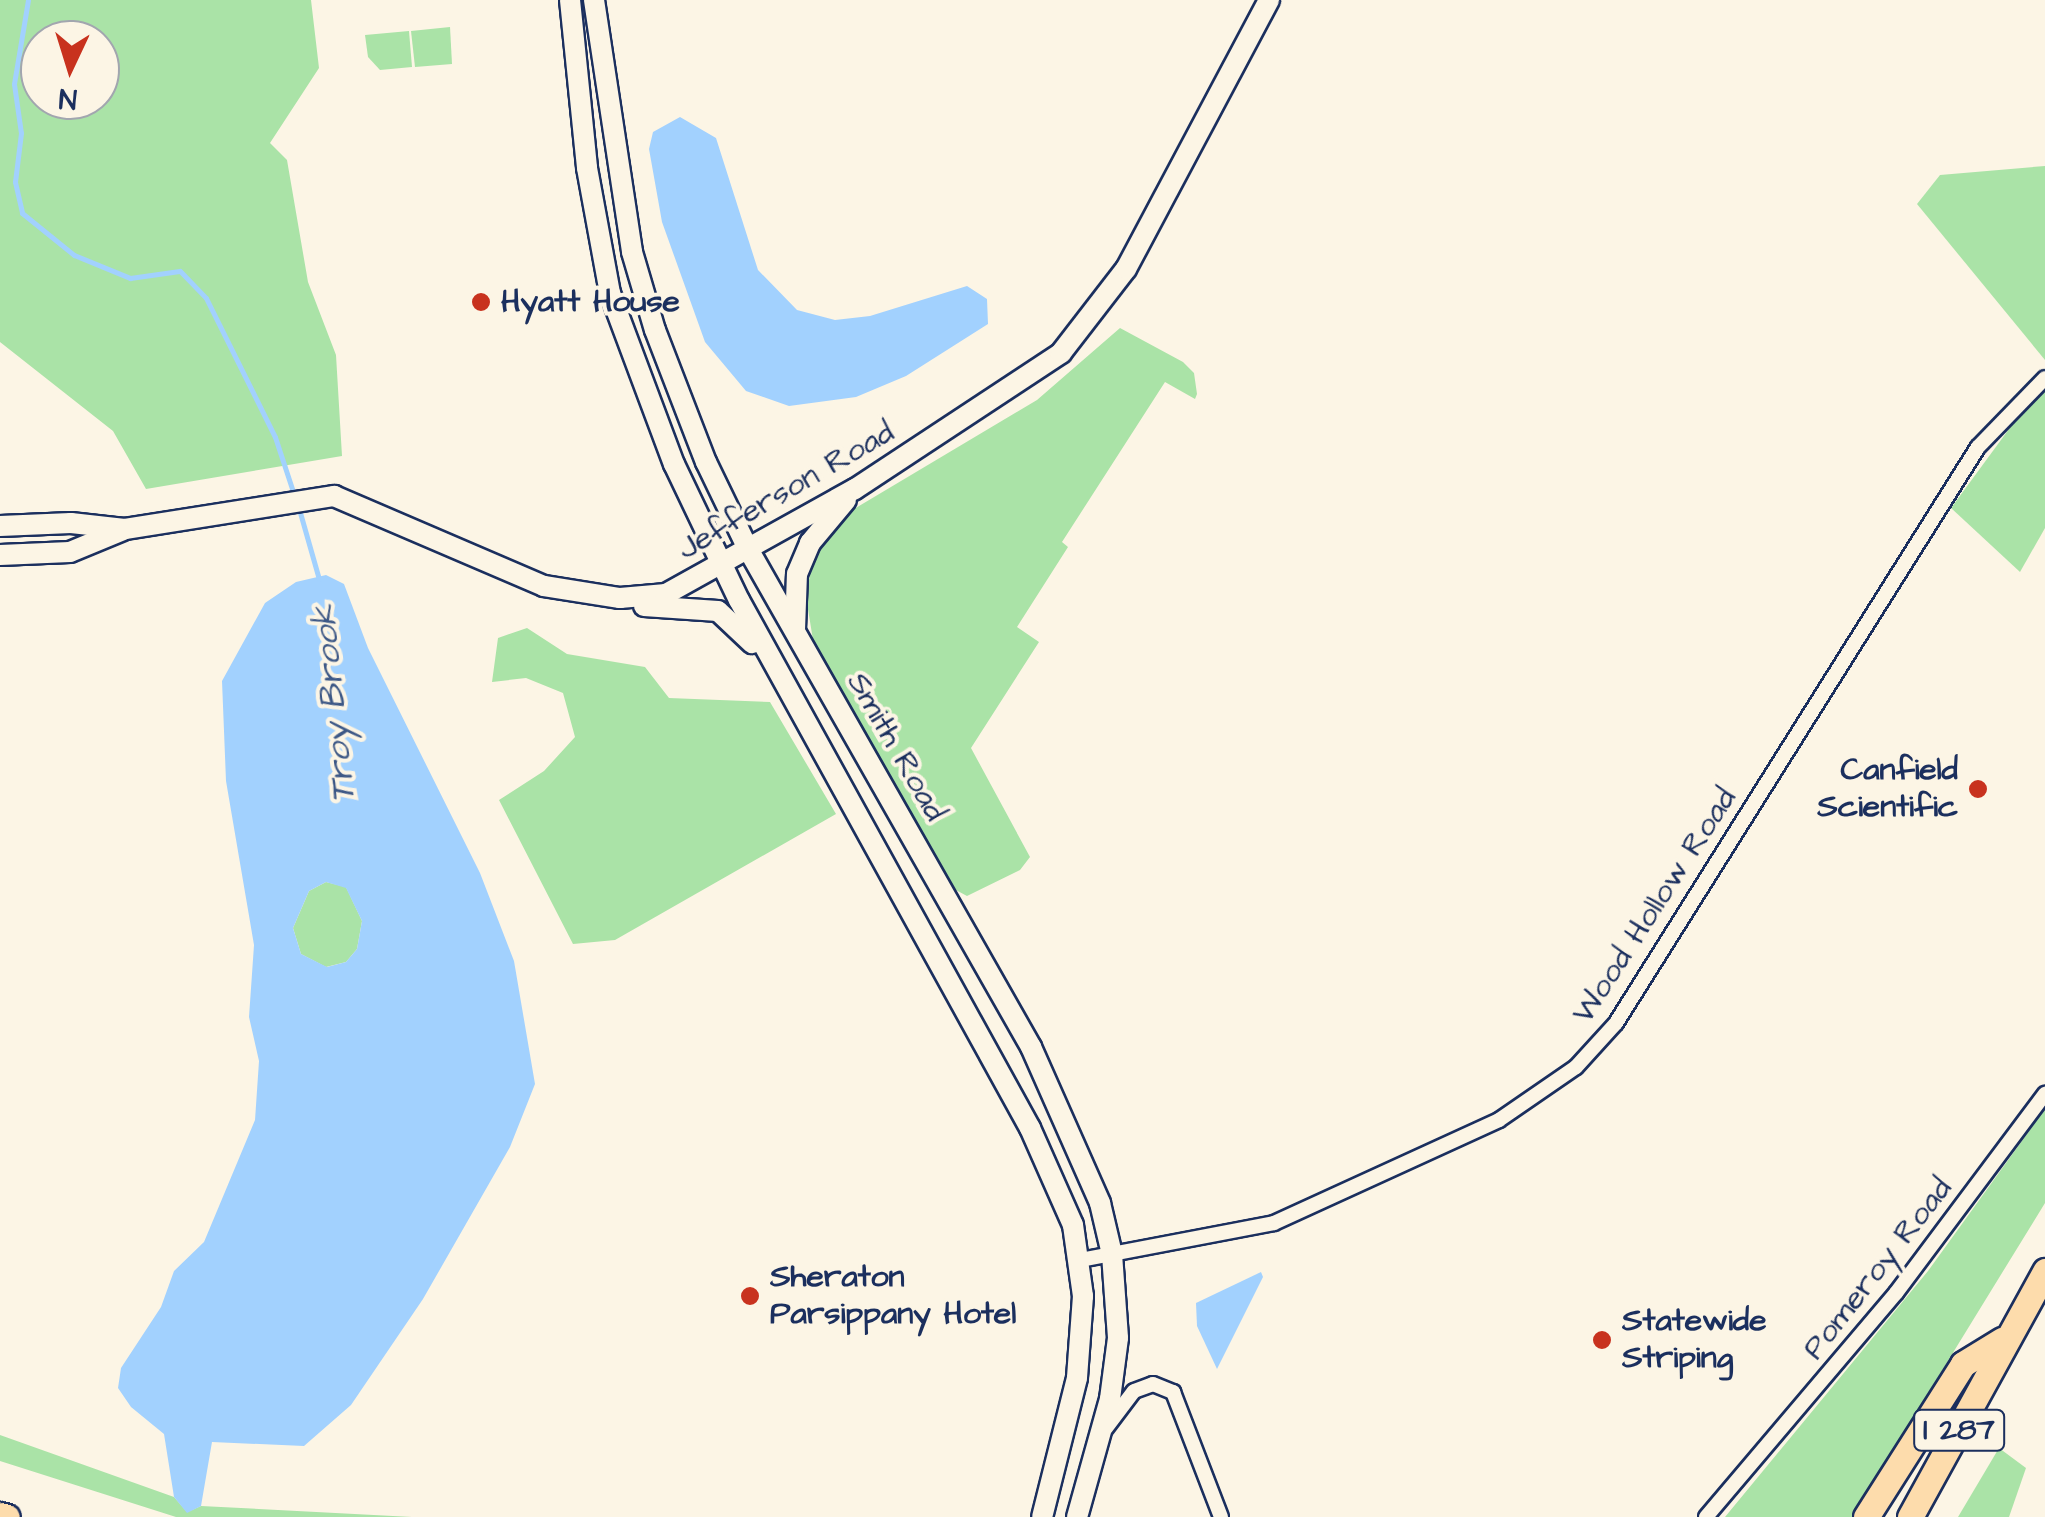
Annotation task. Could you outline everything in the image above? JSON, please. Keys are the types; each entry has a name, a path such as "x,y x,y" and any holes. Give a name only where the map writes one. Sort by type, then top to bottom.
{"highway":[{"name":"I 287","path":"1910,1517 1987,1381 2002,1340 2045,1271"},
{"path":"1866,1517 1963,1364 2002,1340"},
{"path":"0,1515 7,1517"}],"main road":[{"name":"Smith Road","path":"570,0 587,168 610,293 674,464 721,566 1030,1128 1065,1203 1080,1260 1077,1378 1042,1517"},
{"name":"Smith Road","path":"594,0 632,252 678,392 748,549 1032,1048 1088,1167 1112,1254 1118,1338 1102,1432 1077,1517"},
{"name":"Jefferson Road","path":"0,554 70,552 125,529 315,496 350,498 525,579 588,596 666,594 855,489 1034,376 1086,328 1126,269 1269,0"},
{"path":"795,632 797,574 810,542 855,489"},
{"name":"Jefferson Road","path":"0,526 71,522 125,529"},
{"path":"588,596 611,604 718,611 780,674"}],"street":[{"name":"Wood Hollow Road","path":"1080,1260 1274,1223 1499,1120 1576,1067 1616,1023 1978,448 2045,378"},
{"name":"Pomeroy Road","path":"1706,1517 1896,1293 2045,1094"},
{"path":"1102,1432 1134,1391 1153,1384 1173,1392 1221,1517"}],"green space":[{"path":"0,0 311,0 319,68 270,143 287,160 308,282 336,355 342,456 146,489 113,431 0,342"},
{"path":"450,27 452,64 415,67 411,31"},
{"path":"409,31 412,67 380,70 368,57 365,35"},
{"path":"2045,166 2045,360 1917,204 1940,175"},
{"path":"1120,328 1183,362 1194,373 1197,394 1195,399 1165,382 1062,542 1068,547 1017,627 1039,642 971,748 1030,857 1020,870 967,896 954,889 813,640 806,597 811,568 826,538 854,509 1037,400"},
{"path":"2045,380 2045,528 2020,572 1951,508"},
{"path":"527,628 567,654 645,667 669,698 770,702 836,814 615,940 573,944 499,800 544,771 575,737 563,693 526,678 492,682 498,638"},
{"path":"326,882 346,887 362,921 357,949 346,962 326,967 301,954 293,928 309,891"},
{"path":"2045,1109 2045,1203 1852,1517 1725,1517 1928,1271"},
{"path":"0,1435 174,1497 187,1512 201,1506 412,1517 176,1517 0,1461"},
{"path":"1999,1448 2026,1468 2009,1517 1958,1517"}],"water":[{"path":"680,117 716,138 758,270 797,310 835,320 870,316 967,286 987,299 988,324 906,376 856,397 789,406 746,391 705,342 662,222 649,149 653,132"},
{"path":"326,575 344,584 368,648 480,873 514,961 535,1084 510,1147 423,1299 351,1405 304,1446 212,1442 201,1506 187,1513 174,1497 164,1434 131,1407 118,1388 121,1368 161,1307 174,1271 204,1242 255,1120 259,1061 249,1017 254,945 226,781 222,681 265,603 296,582","holes":["326,882 346,888 362,921 357,949 346,962 327,967 301,954 293,928 309,891"]},
{"path":"1261,1272 1263,1277 1217,1369 1197,1326 1196,1303"}],"waterway":[{"name":"Troy Brook","path":"28,0 14,84 21,133 15,182 22,213 74,255 130,278 180,271 206,298 275,437 295,498"},
{"name":"Troy Brook","path":"299,509 319,579"}],"place":[{"name":"Hyatt House","path":"481,302"},
{"name":"Canfield Scientific","path":"1978,789"},
{"name":"Sheraton Parsippany Hotel","path":"750,1296"},
{"name":"Statewide Striping","path":"1602,1340"}]}
